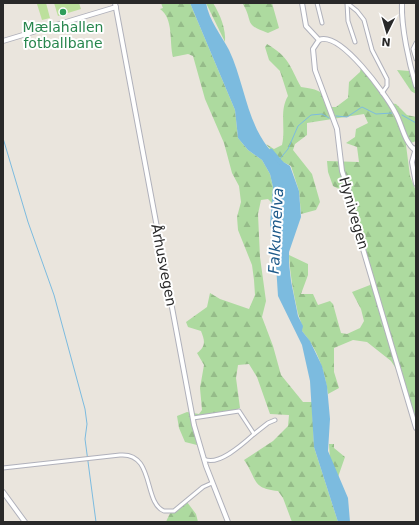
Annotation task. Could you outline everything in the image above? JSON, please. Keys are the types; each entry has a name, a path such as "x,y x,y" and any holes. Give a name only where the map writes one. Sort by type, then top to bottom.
{"street":[{"path":"302,3 306,26 319,40 328,39 338,44 361,66 395,112 408,143 415,149 412,164 416,184"},
{"path":"318,3 322,23"},
{"path":"347,3 360,13 364,20 372,50 387,79 387,86 382,93"},
{"path":"347,3 348,21 355,42"},
{"path":"402,3 402,16 410,67 416,86"},
{"path":"3,41 116,5"},
{"name":"Århusvegen","path":"116,5 193,418 206,466 228,522"},
{"name":"Hynivegen","path":"319,40 313,49 315,70 336,126 342,171 349,192 355,222 416,428"},
{"path":"416,43 413,49 416,59"},
{"path":"193,418 238,411 254,434"},
{"path":"204,459 209,461 228,455 268,423 275,420"},
{"path":"3,468 125,454 134,457 142,468 157,506 164,512 174,511 203,487 212,483"},
{"path":"206,466 209,461"},
{"path":"3,492 25,522"}],"green space":[{"path":"46,3 50,18 42,20 37,4"},
{"name":"Mælahallen fotballbane","path":"54,3 79,3 81,9 58,16"},
{"path":"161,3 190,3 235,110 238,138 248,150 262,160 270,174 273,187 272,203 268,199 261,200 258,214 260,257 266,301 262,317 273,346 281,375 303,402 312,402 314,447 338,522 292,522 283,498 278,491 263,488 256,482 244,460 273,441 288,426 289,415 270,414 257,377 249,364 238,365 236,378 240,408 228,413 194,417 214,489 197,445 185,442 179,428 177,416 187,412 199,414 202,410 200,388 204,365 197,353 202,348 204,341 201,331 188,327 186,322 207,307 210,293 220,299 249,309 255,295 252,265 238,230 237,217 241,202 239,186 232,173 224,143 205,99 193,56 188,54 173,57 169,25 164,13 160,9 163,8"},
{"path":"206,3 213,3 218,12 222,22 225,42"},
{"path":"225,3 272,3 279,28 268,33 260,30 250,22 243,4"},
{"path":"267,44 285,58 301,87 320,92 325,97 330,107 336,107 348,98 349,82 360,72 362,64 390,103 396,104 407,115 416,117 416,141 406,145 410,176 416,191 416,417 410,414 397,370 391,361 367,342 353,340 334,348 334,372 339,388 328,394 320,360 302,331 302,325 293,289 289,255 308,264 308,275 301,294 313,294 318,305 330,301 333,304 341,333 347,334 360,328 364,321 361,309 352,292 370,285 370,278 347,193 333,186 328,172 327,161 359,162 357,147 346,143 355,137 356,129 368,123 364,114 307,123 307,135 295,144 293,150 312,174 320,202 316,210 301,214 299,191 291,166 279,160 266,144 274,149 282,145 283,114 285,102 288,96 280,71 269,60 265,47"},
{"path":"397,70 409,71 416,94 411,91"},
{"path":"329,444 334,444 334,448 345,457 338,477 330,460"},
{"path":"187,502 196,514 198,522 166,522 174,509"}],"water":[{"path":"190,3 206,3 212,21 229,50 250,114 257,129 265,143 276,156 290,166 299,191 301,217 289,252 291,281 298,316 303,326 302,331 310,341 322,366 327,386 330,419 328,451 348,498 350,522 338,522 314,447 310,381 302,345 278,296 275,249 270,224 273,187 270,174 262,160 248,150 238,138 235,110"}],"waterway":[{"path":"336,116 347,117 362,107 376,114 392,113"},
{"path":"279,160 288,149 298,126 311,115 322,114 329,118"},
{"path":"402,115 416,123"},
{"path":"3,138 28,222 54,295 85,409 87,424 85,439 96,522"},
{"name":"Falkumelva","path":"271,151 281,163"}],"place":[{"name":"Mælahallen fotballbane","path":"63,12"}]}
